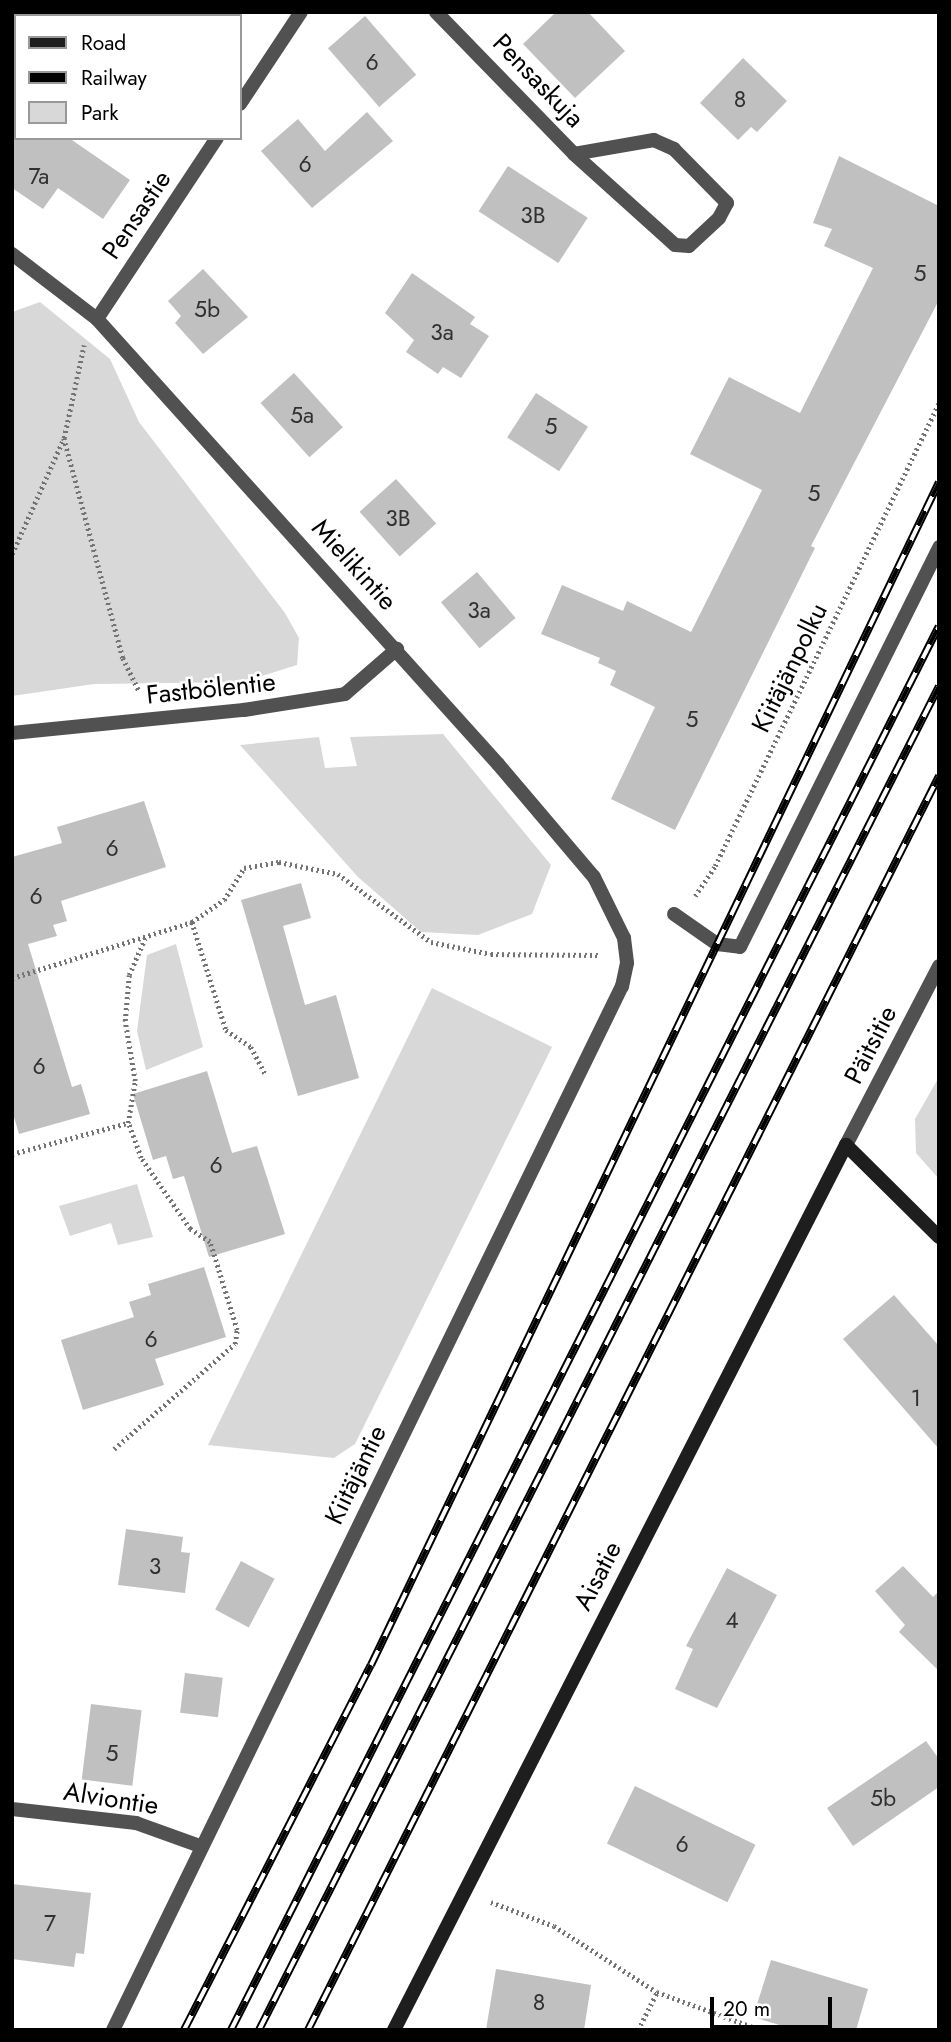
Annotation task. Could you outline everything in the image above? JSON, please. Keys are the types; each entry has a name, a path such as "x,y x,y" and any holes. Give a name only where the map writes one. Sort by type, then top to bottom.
{"street":[{"path":"242,101 301,12"},
{"name":"Pensaskuja","path":"436,12 574,154 675,245 690,246 719,218 727,203 674,149 653,140 574,154"},
{"name":"Pensastie","path":"97,318 216,140"},
{"name":"Mielikintie","path":"12,254 97,318 397,649 594,877 624,938"},
{"path":"674,914 717,944 740,947 939,547"},
{"name":"Fastbölentie","path":"12,733 152,720 345,694 397,649"},
{"name":"Kiitäjäntie","path":"113,2030 200,1846 622,985 627,963 624,938"},
{"name":"Päitsitie","path":"846,1145 939,966"},
{"path":"846,1145 939,1237"},
{"name":"Aisatie","path":"394,2030 846,1145"},
{"name":"Alviontie","path":"12,1810 136,1823 200,1846"}],"path":[{"path":"12,554 64,438 85,342 97,318"},
{"name":"Kiitäjänpolku","path":"674,914 690,904 716,866 939,403"},
{"path":"64,438 123,658 152,720"},
{"path":"12,978 192,922 224,900 244,868 279,862 338,874 431,942 491,954 599,955"},
{"path":"192,922 226,1030 251,1047 266,1075"},
{"path":"114,1449 235,1344 237,1330 211,1242 190,1229 141,1158 128,1123 135,1080 125,1021 128,987 145,937"},
{"path":"12,1154 128,1123"},
{"path":"490,1902 554,1926 657,1992 761,2030"},
{"path":"638,2030 657,1992"}],"green space":[{"path":"40,302 110,359 139,422 285,613 299,638 297,665 243,682 94,684 12,696 12,312"},
{"path":"443,734 551,865 532,914 478,935 421,932 358,877 240,745 319,737 325,768 357,766 350,737"},
{"path":"176,944 203,1047 146,1070 137,1031 147,955"},
{"path":"432,988 552,1047 355,1444 334,1458 208,1445"},
{"path":"939,1077 939,1179 916,1153 915,1119"},
{"path":"137,1184 153,1237 118,1245 111,1223 70,1236 59,1206"}],"building":[{"path":"556,12 588,12 625,51 575,98 523,44"},
{"path":"365,16 416,75 379,107 328,48"},
{"path":"743,58 787,101 757,132 751,127 738,140 700,103"},
{"path":"367,112 393,141 312,208 261,151 298,119 325,151"},
{"path":"12,138 72,140 130,180 103,219 58,188 43,209 12,188"},
{"path":"839,156 939,206 939,300 811,546 815,548 675,830 611,799 655,707 610,685 616,671 598,663 600,658 541,634 562,585 623,611 627,601 691,632 762,490 690,454 729,377 800,413 873,268 824,246 832,229 813,223"},
{"path":"508,166 588,218 558,263 479,211"},
{"path":"203,269 248,317 203,354 175,323 181,316 168,301"},
{"path":"412,273 475,317 470,324 489,336 461,378 443,367 438,374 406,352 414,340 385,313"},
{"path":"294,373 343,427 309,457 261,403"},
{"path":"536,393 588,427 559,471 507,437"},
{"path":"396,479 436,524 400,556 360,512"},
{"path":"477,572 516,618 480,648 441,602"},
{"path":"144,801 166,867 61,901 67,921 53,925 57,936 28,944 72,1087 81,1084 90,1114 19,1134 12,1110 12,857 62,843 57,827"},
{"path":"301,883 311,918 283,926 305,1005 336,995 359,1078 298,1096 241,900"},
{"path":"207,1071 232,1153 257,1146 285,1234 209,1257 184,1176 173,1179 166,1156 153,1160 133,1094"},
{"path":"204,1267 226,1337 155,1359 164,1385 83,1410 61,1340 134,1317 129,1302 151,1295 148,1284"},
{"path":"894,1295 939,1346 939,1449 843,1339"},
{"path":"126,1529 183,1537 181,1552 190,1553 185,1593 118,1585"},
{"path":"241,1561 275,1579 249,1627 215,1610"},
{"path":"903,1566 933,1597 939,1591 939,1671 899,1632 905,1625 875,1591"},
{"path":"727,1568 777,1595 717,1708 675,1689 693,1649 686,1646"},
{"path":"185,1673 223,1678 218,1717 180,1713"},
{"path":"91,1704 142,1710 132,1786 82,1779"},
{"path":"926,1741 939,1759 939,1787 853,1846 827,1808"},
{"path":"635,1786 755,1845 727,1902 607,1844"},
{"path":"12,1884 91,1893 84,1954 76,1953 74,1967 12,1959"},
{"path":"771,1960 868,1989 856,2030 796,2030 753,2017"},
{"path":"496,1969 591,1985 584,2030 486,2030"}],"railway":[{"path":"184,2030 371,1665 939,482"},
{"path":"231,2030 939,626"},
{"path":"259,2030 939,686"},
{"path":"308,2030 939,776"}]}
